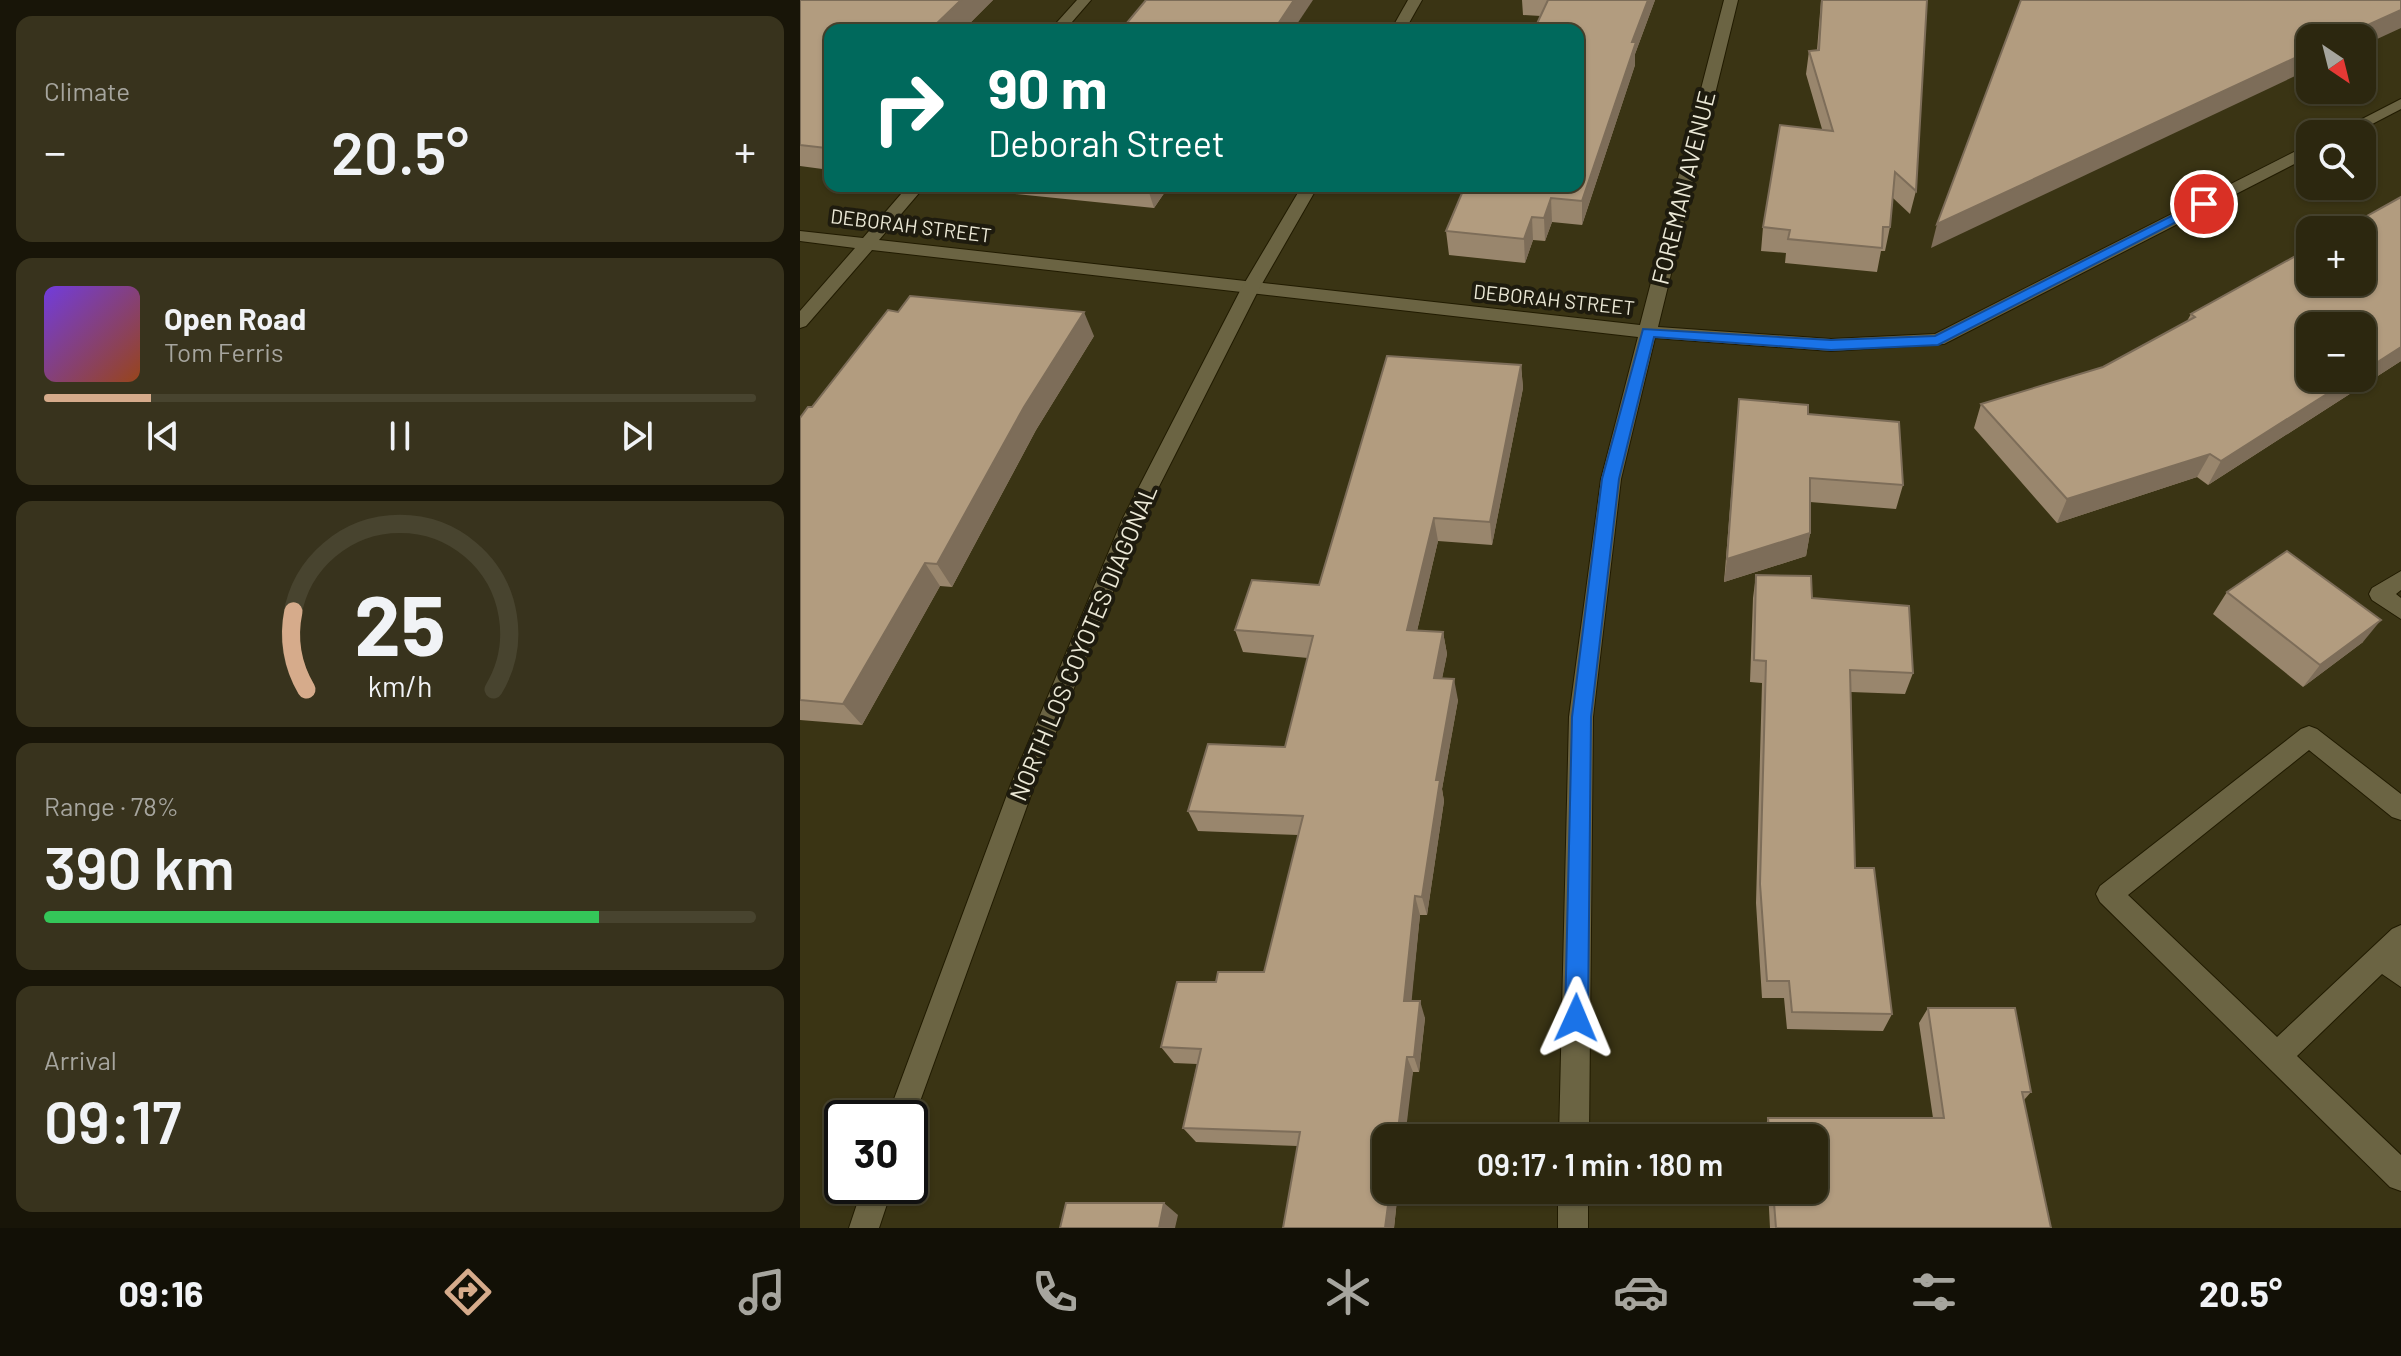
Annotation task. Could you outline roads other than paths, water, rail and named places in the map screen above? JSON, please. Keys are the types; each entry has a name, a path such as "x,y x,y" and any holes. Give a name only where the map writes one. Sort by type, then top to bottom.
{"street":[{"path":"1062,24 1084,0"},
{"path":"1401,24 1415,0"},
{"name":"FOREMAN AVENUE","path":"1574,1124 1581,717 1611,479 1731,0"},
{"path":"2368,120 2401,103"},
{"name":"DEBORAH STREET","path":"800,236 1648,332 1831,345 1938,340 2296,157"},
{"path":"800,322 912,192"},
{"name":"NORTH LOS COYOTES DIAGONAL","path":"908,1100 1023,784 1133,518 1250,289 1307,192"},
{"path":"2401,579 2380,594 2401,610"},
{"path":"2401,809 2309,736 2109,894 2401,1176"},
{"path":"2277,1056 2395,956"},
{"path":"864,1228 872,1204"},
{"path":"1573,1204 1573,1228"}]}
